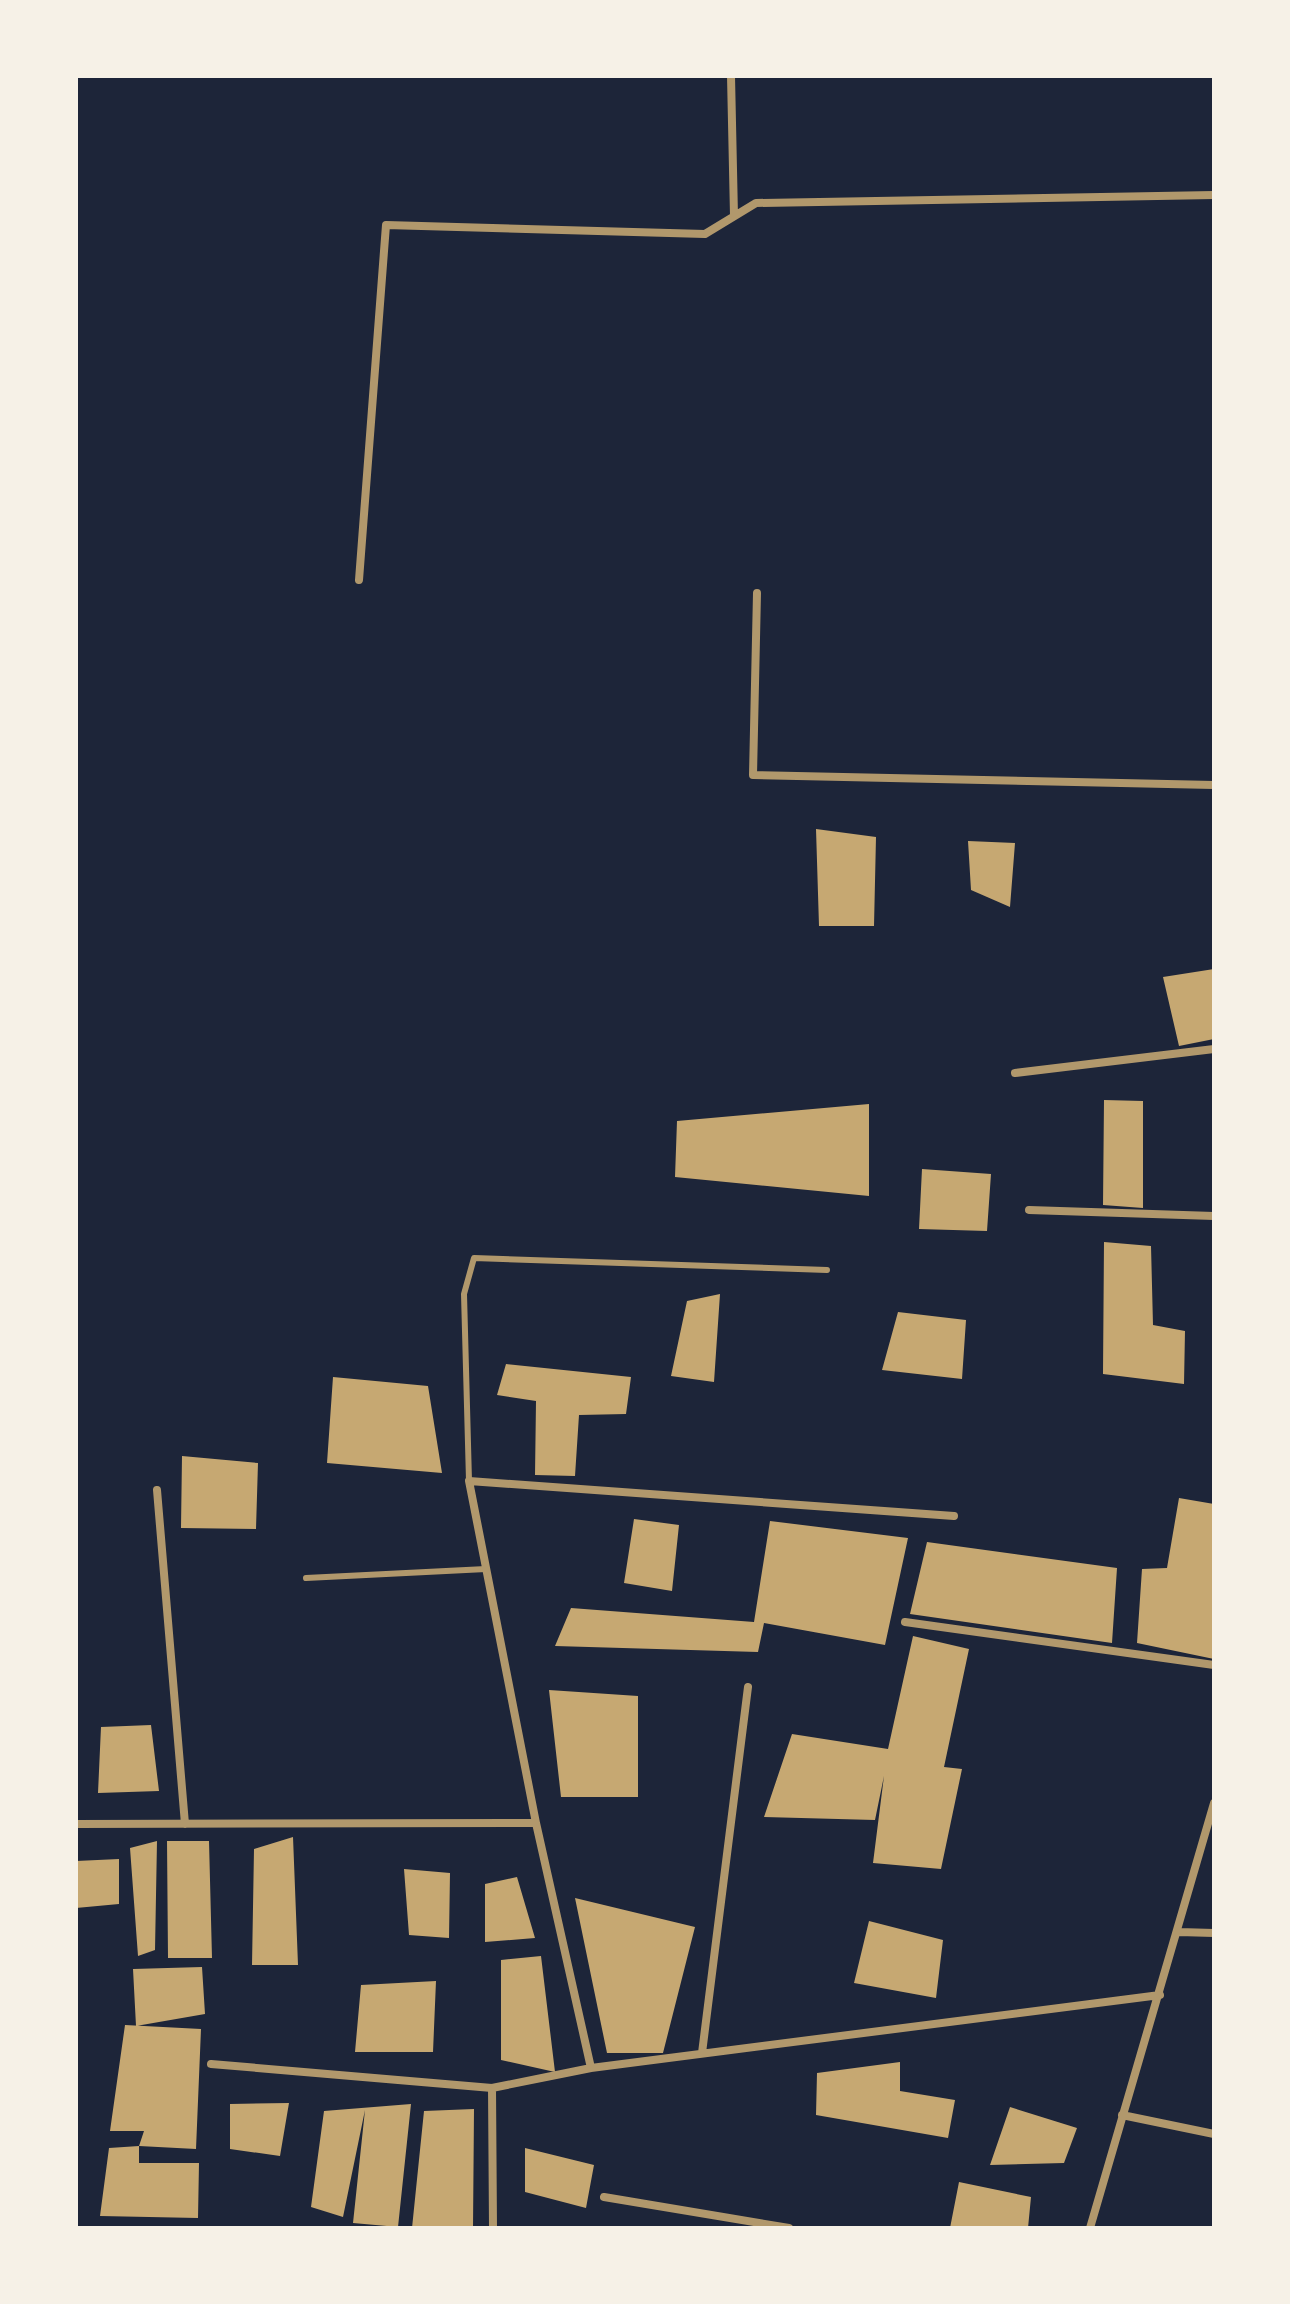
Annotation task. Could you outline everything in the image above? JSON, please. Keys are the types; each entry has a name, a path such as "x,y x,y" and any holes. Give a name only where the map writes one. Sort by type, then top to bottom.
{"street":[{"path":"731,76 734,216"},
{"path":"359,580 386,225 705,234 756,203 1214,195"},
{"path":"757,593 753,775 1214,785"},
{"path":"1015,1073 1214,1049"},
{"path":"1029,1210 1214,1216"},
{"path":"591,2068 536,1823 469,1481 954,1516"},
{"path":"157,1490 185,1824"},
{"path":"905,1622 1214,1665"},
{"path":"702,2053 748,1687"},
{"path":"1090,2228 1179,1932 1214,1803"},
{"path":"76,1824 536,1823"},
{"path":"1179,1932 1214,1933"},
{"path":"211,2064 492,2088 591,2068 1160,1995"},
{"path":"492,2088 493,2228"},
{"path":"1122,2115 1214,2134"},
{"path":"604,2197 789,2228"}],"lane":[{"path":"469,1481 464,1294 474,1258 827,1270"},
{"path":"306,1578 486,1569"}],"shaded area":[{"path":"76,76 1214,76 1214,2228 76,2228"}],"building":[{"path":"816,829 876,837 874,926 819,926"},
{"path":"968,841 1015,843 1010,907 971,890"},
{"path":"1214,969 1214,1039 1179,1046 1163,977"},
{"path":"1104,1100 1143,1101 1143,1208 1103,1205"},
{"path":"869,1104 869,1196 675,1177 677,1121"},
{"path":"922,1169 991,1174 987,1231 919,1229"},
{"path":"1104,1242 1151,1246 1153,1325 1185,1331 1184,1384 1103,1374"},
{"path":"720,1294 714,1382 671,1376 687,1301"},
{"path":"898,1312 966,1320 962,1379 882,1370"},
{"path":"506,1364 631,1377 626,1414 579,1415 575,1476 535,1475 536,1401 497,1395"},
{"path":"333,1377 428,1386 442,1473 327,1463"},
{"path":"182,1456 258,1463 256,1529 181,1528"},
{"path":"1179,1498 1214,1504 1214,1659 1137,1643 1142,1569 1167,1568"},
{"path":"634,1519 679,1525 672,1591 624,1583"},
{"path":"770,1521 908,1538 885,1645 764,1623 758,1652 555,1646 571,1608 754,1622"},
{"path":"927,1542 1117,1568 1112,1643 910,1614"},
{"path":"913,1636 969,1649 944,1767 962,1769 941,1869 873,1863 884,1776 875,1820 764,1817 792,1734 888,1749"},
{"path":"549,1690 638,1696 638,1797 561,1797"},
{"path":"151,1725 159,1791 98,1793 101,1727"},
{"path":"293,1837 298,1965 252,1965 254,1849"},
{"path":"157,1841 155,1950 138,1956 130,1848"},
{"path":"167,1841 209,1841 212,1958 168,1958"},
{"path":"119,1859 119,1904 76,1908 76,1861"},
{"path":"404,1869 450,1873 449,1938 409,1935"},
{"path":"517,1877 535,1938 485,1942 485,1884"},
{"path":"575,1898 695,1927 663,2053 607,2053"},
{"path":"869,1921 943,1940 936,1998 854,1983"},
{"path":"541,1956 555,2072 501,2060 501,1960"},
{"path":"202,1967 205,2014 136,2026 133,1969"},
{"path":"436,1981 433,2052 355,2052 361,1985"},
{"path":"125,2025 201,2029 196,2149 139,2146 144,2131 110,2131"},
{"path":"900,2062 900,2091 955,2100 948,2138 816,2115 817,2073"},
{"path":"289,2103 280,2156 230,2149 230,2104"},
{"path":"411,2104 398,2227 353,2223 365,2110 343,2217 311,2207 324,2111"},
{"path":"1010,2107 1077,2128 1064,2163 990,2165"},
{"path":"474,2109 473,2228 412,2228 424,2111"},
{"path":"139,2146 139,2163 199,2163 198,2218 100,2216 109,2148"},
{"path":"525,2148 594,2165 586,2208 525,2192"},
{"path":"959,2182 1031,2197 1028,2228 950,2228"}]}
